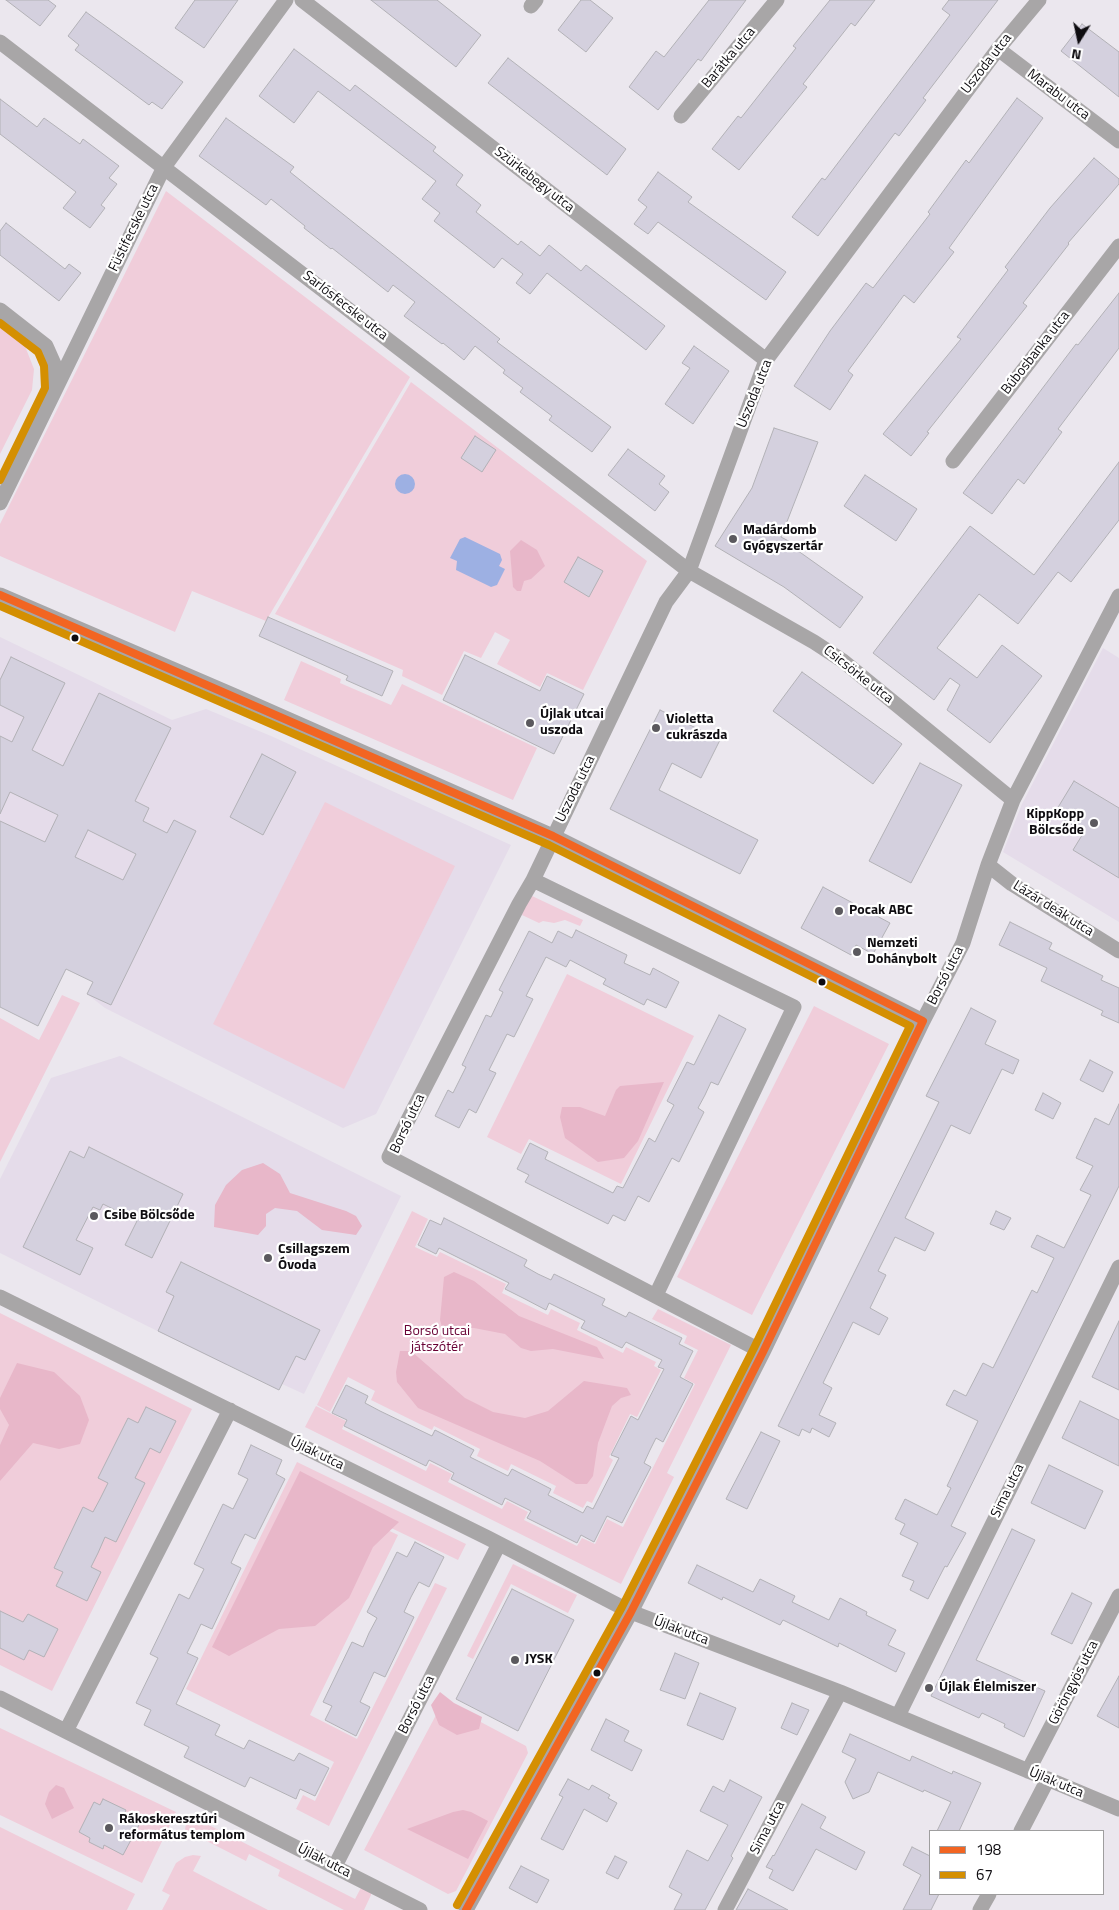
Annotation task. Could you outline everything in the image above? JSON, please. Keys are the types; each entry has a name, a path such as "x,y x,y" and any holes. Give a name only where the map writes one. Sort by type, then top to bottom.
{"street":[{"name":"Füstifecske utca","path":"0,503 164,167 286,0"},
{"name":"Szürkebegy utca","path":"302,0 766,360"},
{"name":"Barátka utca","path":"681,116 777,0"},
{"name":"Uszoda utca","path":"553,836 666,602 689,571 766,360 998,49 1039,0"},
{"name":"Sarlósfecske utca","path":"0,42 689,571"},
{"name":"Marabu utca","path":"998,49 1119,141"},
{"name":"Búbosbanka utca","path":"953,461 1119,246"},
{"path":"0,310 46,346 54,364 55,390"},
{"name":"Csicsörke utca","path":"689,571 814,642 843,661 1013,800"},
{"path":"0,595 553,836 923,1021"},
{"name":"Borsó utca","path":"466,1910 631,1612 763,1352 923,1021 963,943 988,865 1013,800 1119,596"},
{"name":"Borsó utca","path":"553,836 533,880 514,913 389,1157 763,1352"},
{"name":"Lázár deák utca","path":"988,865 1012,884 1119,951"},
{"path":"533,880 794,1007 656,1295"},
{"name":"Sima utca","path":"898,1716 1119,1267"},
{"name":"Újlak utca","path":"0,1297 499,1544 631,1612 840,1692 1119,1809"},
{"path":"66,1732 230,1410"},
{"name":"Borsó utca","path":"335,1866 499,1544"},
{"name":"Göröngyös utca","path":"1028,1771 1119,1596"},
{"name":"Sima utca","path":"724,1910 840,1692"},
{"name":"Újlak utca","path":"0,1698 420,1910"},
{"path":"1022,1830 1048,1780"},
{"path":"980,1910 988,1895"}],"shaded area":[{"path":"521,540 537,550 545,566 531,579 524,581 521,591 517,591 513,587 510,551"},
{"path":"0,637 172,720 206,709 271,736 511,845 376,1114 343,1128 105,1008 87,994 93,982 66,969 0,1007"},
{"path":"1103,648 1119,658 1119,922 1003,852 1022,804"},
{"path":"120,1056 401,1196 304,1394 282,1384 279,1390 246,1374 248,1370 229,1361 226,1365 0,1253 0,1179 51,1078"},
{"path":"664,1082 638,1141 624,1158 598,1162 565,1138 560,1117 562,1107 580,1107 605,1116 616,1090 620,1086"},
{"path":"263,1163 280,1174 290,1193 356,1216 362,1226 356,1235 322,1230 297,1211 275,1208 266,1214 266,1226 258,1235 214,1227 215,1205 226,1185 242,1170"},
{"path":"454,1272 474,1281 519,1316 597,1347 604,1359 553,1349 531,1351 521,1348 505,1334 474,1328 452,1327 443,1331 440,1320 444,1277"},
{"path":"400,1351 411,1351 465,1398 493,1412 525,1418 548,1411 584,1381 627,1388 631,1395 621,1398 612,1406 598,1443 593,1476 587,1484 576,1484 540,1461 418,1408 397,1382 396,1372"},
{"path":"17,1363 54,1372 80,1396 89,1420 80,1444 59,1449 33,1443 0,1481 0,1445 9,1425 0,1409 0,1398"},
{"path":"300,1471 399,1522 373,1547 349,1598 315,1626 279,1629 229,1656 212,1647"},
{"path":"440,1692 454,1703 482,1717 479,1729 457,1735 439,1725 431,1705"},
{"path":"56,1785 64,1788 74,1808 52,1819 45,1804 49,1792"},
{"path":"463,1810 488,1821 468,1859 407,1829 453,1812"}],"green space":[{"path":"166,191 410,377 266,621 192,591 175,632 0,556 0,524"},
{"path":"0,322 21,336 34,369 32,390 0,454"},
{"path":"411,382 647,561 583,690 547,673 540,687 497,664 510,640 495,632 481,658 464,651 442,695 402,676 403,670 275,614"},
{"path":"301,661 341,679 340,683 391,705 402,684 537,748 513,800 284,700"},
{"path":"325,802 455,866 344,1089 213,1024"},
{"path":"532,896 583,920 580,926 565,920 554,923 543,921 539,923 522,915 525,901"},
{"path":"567,974 694,1036 621,1184 529,1139 521,1154 487,1137"},
{"path":"62,995 80,1003 0,1162 0,1018 39,1040"},
{"path":"814,1006 889,1044 752,1315 677,1277"},
{"name":"Borsó utcai játszótér","path":"412,1211 428,1219 415,1247 437,1257 440,1252 506,1284 502,1293 548,1315 551,1309 580,1323 577,1330 623,1353 626,1347 656,1362 654,1366 661,1370 637,1417 630,1414 609,1457 613,1460 592,1503 587,1501 583,1508 553,1493 556,1486 511,1464 508,1471 477,1456 480,1449 434,1426 432,1430 371,1400 375,1391 348,1377 330,1412 317,1405"},
{"path":"658,1309 731,1345 667,1473 674,1477 621,1584 305,1427 316,1406 346,1421 342,1429 426,1471 430,1463 452,1474 448,1482 502,1509 507,1501 528,1512 524,1520 577,1546 582,1538 595,1544 607,1519 623,1527 695,1384 684,1378 698,1350 684,1343 687,1336 652,1319"},
{"path":"0,1313 192,1409 52,1691 0,1665"},
{"path":"297,1462 466,1544 458,1560 316,1492 316,1496 398,1535 310,1715 357,1739 435,1583 447,1588 329,1826 296,1809 303,1795 315,1801 334,1762 186,1689"},
{"path":"513,1564 577,1595 568,1613 511,1584 473,1659 467,1656"},
{"path":"443,1702 526,1746 528,1753 456,1891 448,1894 364,1850"},
{"path":"0,1728 176,1812 142,1883 0,1815"},
{"path":"191,1816 355,1899 363,1884 371,1888 371,1895 364,1910 344,1910 278,1876 280,1870 249,1854 246,1861 185,1830 187,1817"},
{"path":"0,1827 135,1894 127,1910 0,1910"},
{"path":"201,1856 193,1871 268,1910 162,1910 170,1895 162,1891 176,1863 185,1857"}],"water":[{"path":"405,474 412,477 415,484 412,491 405,494 398,491 395,484 398,477"},
{"path":"465,537 500,554 502,560 499,566 505,569 497,585 491,587 456,570 457,561 450,558 460,539"}],"building":[{"path":"6,0 48,0 56,6 40,26"},
{"path":"195,0 238,0 204,48 175,28"},
{"path":"371,0 437,0 481,35 456,67"},
{"path":"581,0 590,0 613,18 586,52 558,30"},
{"path":"709,0 746,0 701,61 698,59 658,110 629,87 656,51 664,57"},
{"path":"830,0 875,0 855,26 851,23 803,84 807,87 739,170 712,149 738,116 741,118 796,48 793,46"},
{"path":"949,0 998,0 923,98 926,100 899,136 895,133 818,236 792,217 822,178 825,180 950,15 942,9"},
{"path":"86,12 183,82 162,109 152,102 149,105 75,50 79,45 68,36"},
{"path":"1082,24 1119,52 1119,97 1061,51"},
{"path":"294,49 350,91 355,85 436,147 433,151 463,175 456,185 481,205 476,212 518,245 521,241 540,256 549,245 581,271 586,265 665,326 646,350 547,273 530,294 516,283 523,274 502,258 494,268 434,221 440,213 422,199 436,181 318,91 294,123 259,96"},
{"path":"508,58 626,149 607,175 488,83"},
{"path":"1017,98 1043,118 949,248 954,252 914,303 904,295 848,371 853,375 830,410 794,386 830,331 866,283 873,288 930,214 928,212 966,160 969,163"},
{"path":"0,99 37,127 44,118 80,144 83,139 119,166 109,178 117,184 101,205 105,208 90,228 63,208 76,192 0,134"},
{"path":"226,118 294,167 290,172 500,339 497,342 611,427 592,452 549,420 552,416 520,392 523,388 503,373 505,370 475,346 464,360 404,316 415,302 393,285 388,292 304,228 305,226 271,199 266,205 199,156"},
{"path":"1094,158 1119,179 1119,184 1068,243 1023,303 1027,306 927,432 929,433 911,456 883,434 961,339 957,337 1008,270 1005,267 1050,208"},
{"path":"658,172 692,197 688,202 786,272 766,300 658,222 648,234 634,224 647,207 638,200"},
{"path":"6,223 65,269 69,264 81,273 59,301 0,255 0,231"},
{"path":"1119,293 1119,348 1058,429 1062,432 1024,484 1018,479 992,514 963,493 1076,344 1078,345"},
{"path":"694,346 729,371 693,424 665,404 690,368 682,363"},
{"path":"774,428 818,442 781,537 796,545 794,548 863,597 840,628 784,587 715,546 752,488"},
{"path":"475,436 496,450 482,472 461,458"},
{"path":"628,449 665,476 659,484 669,492 655,511 608,475"},
{"path":"1119,462 1119,520 1071,582 1058,572 1018,624 979,594 937,648 977,678 1002,645 1042,676 990,743 947,710 960,685 950,678 934,700 873,653 970,526 1034,575"},
{"path":"865,475 917,509 896,541 844,506"},
{"path":"578,557 603,571 589,597 564,582"},
{"path":"268,617 393,671 382,696 346,680 348,676 259,636"},
{"name":"Újlak utcai uszoda","path":"465,655 540,691 547,676 584,694 554,754 443,700"},
{"path":"11,657 65,683 32,750 63,766 99,693 171,728 135,801 149,808 143,821 167,833 174,820 196,831 111,1005 87,994 93,982 66,969 38,1026 0,1007 0,821 45,842 58,815 10,792 0,814 0,736 12,742 24,717 0,705 0,680","holes":["88,830 136,854 123,880 75,857"]},
{"path":"802,672 902,744 873,784 773,711"},
{"path":"660,710 720,740 701,778 672,763 659,790 758,840 740,874 610,809"},
{"path":"262,754 296,772 263,835 230,817"},
{"path":"920,763 962,785 911,883 869,861"},
{"name":"KippKopp Bölcsőde","path":"1074,781 1119,808 1119,878 1073,850 1084,832 1054,814"},
{"name":"Pocak ABC","path":"823,887 890,923 873,954 856,945 851,955 801,928"},
{"path":"1010,922 1052,943 1049,949 1103,976 1101,980 1119,988 1119,1023 1101,1015 1103,1011 1041,981 1047,968 999,945"},
{"path":"576,930 627,955 624,963 650,975 653,968 679,982 666,1008 647,999 644,1005 603,984 606,979 570,960 566,967 546,957 526,996 533,999 514,1037 507,1034 489,1070 496,1073 476,1113 469,1109 459,1128 435,1116 448,1090 453,1093 466,1067 462,1065 486,1015 491,1017 503,992 499,990 529,931 552,943 558,931 572,938"},
{"path":"971,1008 996,1021 985,1044 1019,1060 1013,1074 1002,1069 970,1134 951,1125 905,1218 934,1233 925,1251 895,1237 878,1271 886,1275 870,1308 888,1318 879,1335 853,1322 823,1383 832,1388 819,1415 836,1423 829,1437 812,1428 810,1433 802,1429 799,1436 778,1426 939,1102 926,1096"},
{"path":"719,1015 746,1029 718,1085 711,1082 698,1108 704,1112 679,1162 672,1158 649,1202 638,1196 625,1221 613,1215 608,1224 525,1182 529,1175 517,1169 530,1143 548,1152 545,1159 613,1193 617,1186 623,1188 649,1138 655,1142 674,1105 667,1101 687,1062 694,1065"},
{"path":"1090,1060 1113,1072 1103,1092 1080,1080"},
{"path":"1043,1093 1061,1103 1053,1119 1035,1110"},
{"path":"1119,1104 1119,1186 951,1526 966,1533 947,1567 945,1566 928,1599 910,1590 914,1581 902,1576 918,1543 900,1534 905,1524 895,1519 905,1499 937,1515 951,1488 947,1486 978,1421 946,1405 954,1390 966,1396 983,1363 993,1368 1032,1290 1037,1293 1054,1258 1031,1247 1037,1235 1064,1248 1091,1195 1080,1190 1093,1166 1076,1158 1095,1118 1109,1125"},
{"path":"89,1147 183,1194 152,1258 125,1245 137,1221 103,1204 100,1210 93,1207 76,1240 93,1248 80,1275 23,1247 70,1151 84,1158"},
{"path":"996,1211 1011,1218 1004,1230 990,1224"},
{"path":"444,1218 527,1260 524,1266 538,1274 551,1280 554,1274 605,1299 602,1305 626,1317 629,1312 682,1338 679,1344 693,1351 680,1377 693,1384 663,1442 656,1438 644,1463 651,1467 622,1523 607,1516 594,1542 581,1535 577,1543 527,1518 531,1511 505,1498 502,1505 451,1479 454,1473 429,1460 426,1466 344,1426 347,1420 332,1413 346,1385 368,1396 365,1403 380,1411 432,1436 435,1430 474,1450 470,1457 508,1476 512,1469 551,1489 548,1495 583,1513 587,1506 593,1509 619,1458 611,1455 631,1416 638,1420 664,1369 658,1367 662,1360 626,1342 622,1348 581,1328 585,1321 549,1303 546,1310 505,1289 509,1283 439,1248 436,1254 418,1245 430,1220 441,1225"},
{"path":"181,1262 320,1330 305,1360 296,1356 279,1390 158,1331 174,1296 166,1292"},
{"path":"1119,1321 1119,1390 1092,1377"},
{"path":"1080,1401 1119,1420 1119,1466 1062,1438"},
{"path":"146,1407 176,1421 160,1453 150,1448 135,1478 145,1483 116,1542 105,1537 91,1567 101,1572 87,1601 56,1586 63,1572 54,1568 83,1507 93,1512 108,1483 98,1478 128,1418 138,1423"},
{"path":"761,1432 780,1441 747,1509 726,1499"},
{"path":"251,1445 282,1460 276,1474 285,1479 255,1539 245,1534 238,1548 231,1563 241,1568 212,1629 201,1624 187,1653 198,1658 176,1704 220,1725 215,1735 244,1749 249,1740 294,1761 299,1753 329,1768 315,1796 300,1789 296,1799 250,1777 245,1787 184,1757 189,1747 144,1725 151,1710 136,1703 158,1658 150,1654 179,1594 189,1599 204,1569 194,1564 223,1504 233,1509 248,1479 238,1474"},
{"path":"1049,1465 1103,1491 1085,1529 1031,1503"},
{"path":"1012,1529 1035,1540 976,1660 1045,1691 1024,1737 1004,1727 1005,1724 982,1713 979,1718 931,1696"},
{"path":"415,1542 444,1557 429,1587 419,1582 411,1597 404,1612 414,1617 385,1677 374,1672 360,1702 370,1707 356,1736 325,1720 332,1706 323,1702 352,1642 363,1647 377,1618 367,1612 397,1552 407,1557"},
{"path":"697,1565 753,1592 760,1579 795,1596 792,1602 829,1620 840,1598 867,1612 866,1615 896,1630 888,1645 905,1653 896,1672 839,1643 838,1647 783,1620 780,1625 723,1597 722,1600 688,1583"},
{"name":"JYSK","path":"512,1589 574,1620 518,1731 456,1699"},
{"path":"1072,1593 1092,1603 1072,1644 1051,1634"},
{"path":"0,1611 23,1622 28,1614 58,1629 44,1657 29,1650 24,1660 0,1648"},
{"path":"675,1653 699,1663 685,1699 660,1690"},
{"path":"1119,1676 1119,1728 1097,1716"},
{"path":"700,1693 736,1708 723,1740 687,1725"},
{"path":"792,1703 809,1710 797,1735 781,1728"},
{"path":"606,1719 629,1731 624,1741 642,1750 632,1771 591,1750"},
{"path":"850,1734 910,1761 912,1756 952,1774 953,1771 981,1783 959,1830 937,1830 951,1802 878,1772 869,1792 853,1799 845,1782 856,1759 842,1752"},
{"path":"568,1779 589,1790 592,1785 610,1795 608,1798 617,1803 607,1822 584,1809 563,1850 541,1839 563,1797 559,1795"},
{"path":"730,1780 762,1797 731,1856 733,1858 705,1910 674,1910 682,1894 669,1887 687,1850 708,1861 728,1825 700,1811 713,1786 724,1792"},
{"name":"Rákoskeresztúri református templom","path":"103,1799 126,1810 123,1817 139,1825 123,1855 104,1845 103,1849 89,1842 90,1838 79,1832 94,1802 100,1805"},
{"path":"802,1804 826,1817 820,1828 865,1852 856,1870 816,1849 793,1891 769,1878 773,1870 766,1867"},
{"path":"912,1847 929,1856 929,1895 938,1895 931,1910 903,1910 921,1875 903,1865"},
{"path":"615,1856 627,1862 618,1879 606,1873"},
{"path":"521,1866 549,1880 537,1903 509,1888"},
{"path":"748,1889 788,1910 736,1910"}],"transit line":[{"name":"67","path":"0,323 38,352 44,366 45,388 0,480"},
{"name":"198","path":"0,595 553,836 923,1021"},
{"name":"67","path":"0,606 549,845 910,1026 754,1348 622,1607 457,1905"},
{"name":"198","path":"466,1910 631,1612 763,1352 923,1021"}],"place":[{"name":"Madárdomb Gyógyszertár","path":"733,539"},
{"name":"Újlak utcai uszoda","path":"530,723"},
{"name":"Violetta cukrászda","path":"656,728"},
{"name":"KippKopp Bölcsőde","path":"1094,823"},
{"name":"Pocak ABC","path":"839,911"},
{"name":"Nemzeti Dohánybolt","path":"857,952"},
{"name":"Csibe Bölcsőde","path":"94,1216"},
{"name":"Csillagszem Óvoda","path":"268,1258"},
{"name":"JYSK","path":"515,1660"},
{"name":"Újlak Élelmiszer","path":"929,1688"},
{"name":"Rákoskeresztúri református templom","path":"109,1828"}]}
